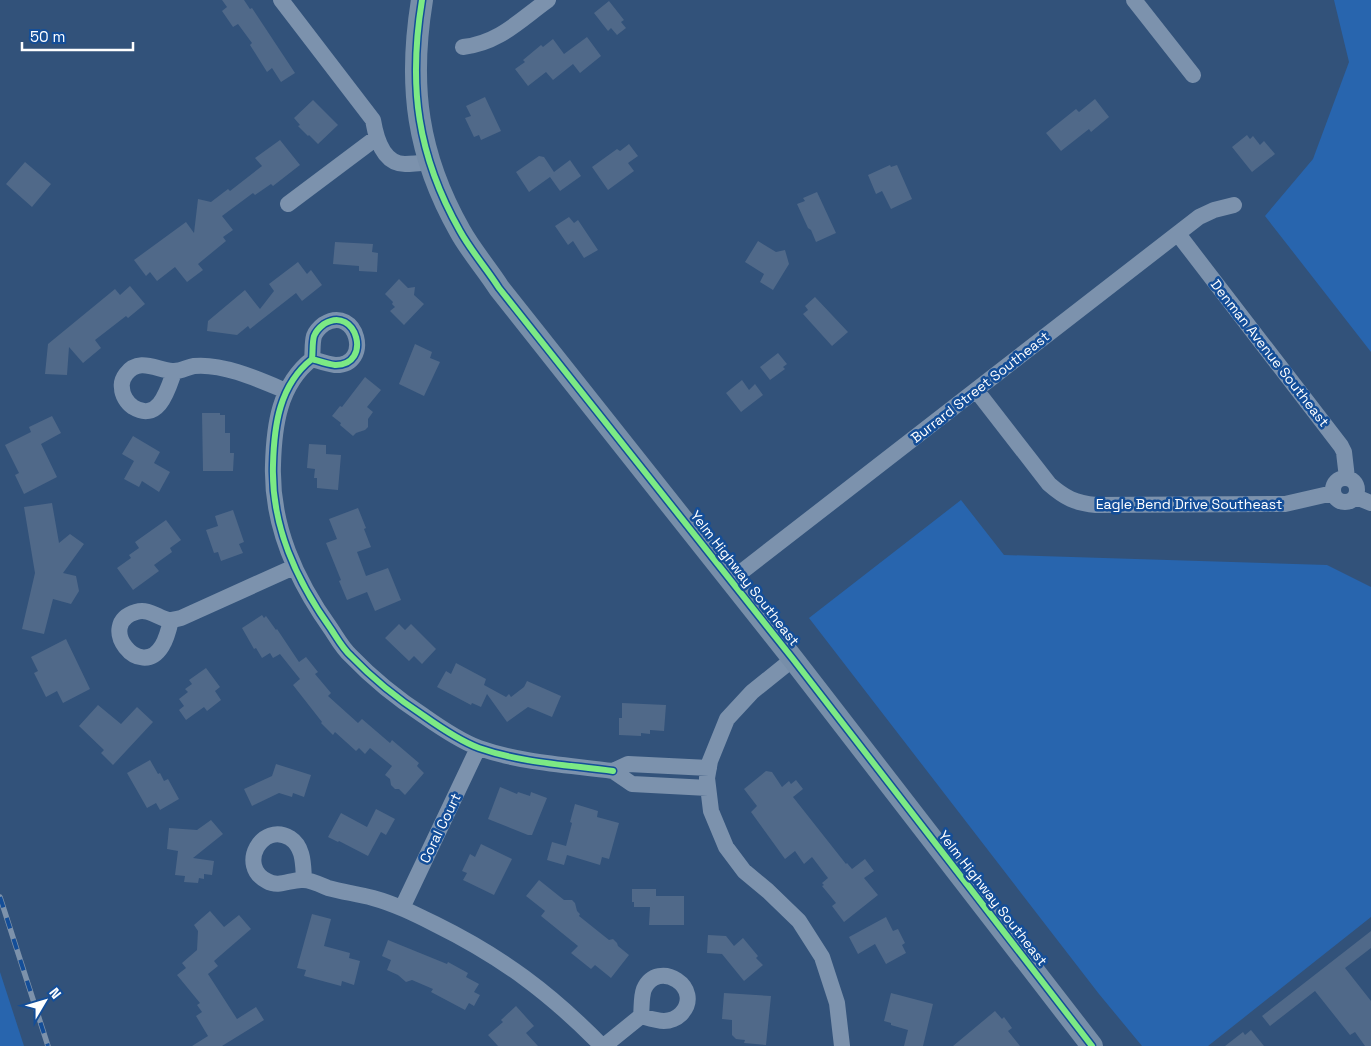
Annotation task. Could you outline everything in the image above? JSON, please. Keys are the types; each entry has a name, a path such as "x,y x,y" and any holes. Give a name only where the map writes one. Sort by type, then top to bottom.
{"main road":[{"name":"Yelm Highway Southeast","path":"422,0 417,30 415,75 422,137 442,196 462,233 499,288 793,659 1092,1046"}],"street":[{"path":"281,0 373,120 376,138 383,151 392,161 403,164 429,162"},
{"path":"463,47 485,43 499,37 548,0"},
{"path":"1134,0 1193,75"},
{"path":"288,204 376,138"},
{"name":"Burrard Street Southeast","path":"731,580 1199,218 1214,210 1234,205"},
{"name":"Denman Avenue Southeast","path":"1178,234 1341,446 1344,452 1347,478"},
{"path":"312,359 293,377 286,391 274,437 272,481 276,515 294,567 318,612 350,656 397,698 441,728 478,748 520,758 613,771 632,784 708,788"},
{"path":"174,372 195,366 220,368 256,378 286,391"},
{"name":"Eagle Bend Drive Southeast","path":"976,390 1049,484 1060,494 1078,503 1096,505 1285,504 1334,493 1335,497 1343,502 1353,500 1356,497 1371,503"},
{"path":"1334,493 1335,484 1342,478 1347,478 1355,483 1358,492 1356,497"},
{"path":"171,620 181,618 294,567"},
{"path":"793,659 752,692 727,719 708,768 708,788 712,811 726,847 744,871 799,921 822,957 837,1003 842,1046"},
{"name":"Coral Court","path":"402,908 478,748"},
{"path":"613,771 628,764 708,768"},
{"path":"304,880 402,908 453,933 498,959 538,987 574,1017 603,1046 641,1016"}],"shaded area":[{"path":"1334,0 1371,0 1371,352 1265,216 1313,159 1349,62"},
{"path":"961,500 1004,555 1327,565 1371,587 1371,917 1208,1046 1142,1046 1099,994 809,618"},
{"path":"0,972 24,1046 0,1046"}],"building":[{"path":"222,0 244,0 250,9 252,8 295,73 281,82 272,68 267,72 250,45 252,43 238,24 233,27 222,11 227,7"},
{"path":"609,1 624,20 621,22 626,28 617,35 611,28 608,31 594,13"},
{"path":"587,37 601,56 580,73 573,64 553,80 546,72 528,86 515,69 525,62 523,60 541,45 543,47 553,39 564,54"},
{"path":"485,97 501,131 481,140 479,135 474,137 465,118 471,116 466,106"},
{"path":"1095,99 1109,117 1091,132 1089,129 1061,151 1046,133 1076,109 1079,112"},
{"path":"313,100 338,125 318,144 298,126 300,125 294,118"},
{"path":"1247,135 1250,139 1253,136 1260,145 1264,141 1275,154 1252,172 1232,147"},
{"path":"280,140 300,165 273,186 271,184 255,195 253,193 222,216 233,230 223,237 226,241 198,264 203,270 187,282 175,267 157,281 150,272 146,276 134,260 186,222 194,233 198,199 211,202 228,189 230,191 262,166 255,158"},
{"path":"629,144 638,156 628,163 634,171 608,190 592,167 617,149 620,151"},
{"path":"539,156 544,157 554,172 570,160 581,176 560,191 550,177 529,192 516,172"},
{"path":"25,162 51,184 32,207 6,184"},
{"path":"890,165 891,167 897,165 912,199 891,209 882,191 876,194 868,175"},
{"path":"817,192 836,233 816,242 797,204 805,201 803,198"},
{"path":"569,217 574,223 578,220 598,250 584,258 573,241 568,245 555,226"},
{"path":"758,241 776,252 785,250 789,264 773,290 760,282 764,274 745,262"},
{"path":"335,242 373,244 372,252 378,253 377,272 359,271 359,266 333,264"},
{"path":"298,262 307,274 311,270 322,285 302,301 296,293 250,329 248,326 237,335 207,331 208,321 245,290 260,309 274,291 269,284"},
{"path":"399,279 408,288 415,287 414,295 424,304 404,325 390,311 395,307 385,294"},
{"path":"130,286 145,304 95,340 101,348 83,363 69,347 67,375 45,374 48,344 115,289 120,295"},
{"path":"815,297 848,332 832,346 803,314 808,310 805,306"},
{"path":"415,344 432,352 430,358 440,362 424,396 399,384"},
{"path":"778,353 787,364 783,367 785,369 770,380 760,367"},
{"path":"365,377 381,390 367,407 373,412 368,419 368,427 353,436 332,416 340,406 342,407"},
{"path":"742,380 749,390 755,384 763,395 741,412 726,393"},
{"path":"202,413 220,413 220,415 225,415 225,433 230,433 230,453 234,453 233,471 203,471"},
{"path":"52,416 61,433 41,444 57,477 24,494 15,475 19,473 5,445 31,432 29,427"},
{"path":"133,436 160,452 154,463 170,472 159,492 142,481 139,487 124,479 134,461 122,454"},
{"path":"309,444 326,445 326,454 341,455 338,490 317,488 317,478 314,478 315,469 307,468"},
{"path":"52,503 59,543 70,534 84,544 63,573 76,576 79,591 71,604 53,599 44,634 22,629 35,573 24,507"},
{"path":"358,508 371,547 357,552 366,576 388,568 401,600 375,611 367,592 347,600 326,543 337,539 329,519"},
{"path":"233,510 244,542 239,544 243,553 221,561 218,552 214,553 206,530 218,526 215,516"},
{"path":"166,520 181,540 170,548 172,552 154,565 159,571 133,590 117,568 131,558 129,555 139,548 135,542"},
{"path":"262,615 264,618 266,616 277,629 299,662 306,657 318,672 315,674 331,693 328,696 358,723 362,719 390,743 392,740 419,763 417,766 424,773 405,795 391,785 390,779 385,775 392,766 370,748 365,754 359,748 356,751 335,732 333,735 321,723 293,685 300,679 280,654 273,658 270,653 262,658 256,648 254,649 242,628"},
{"path":"399,624 405,630 411,624 436,649 422,664 414,656 409,661 385,638"},
{"path":"66,639 90,689 63,703 57,691 46,697 34,673 38,671 31,657"},
{"path":"456,663 486,679 484,685 506,697 509,694 511,697 524,687 527,681 561,696 552,717 528,707 507,722 487,694 481,707 472,703 471,705 437,687 446,671 451,674"},
{"path":"206,668 220,687 215,691 221,700 207,711 204,707 186,720 179,710 184,706 179,699 188,692 185,689 192,684 189,680"},
{"path":"622,703 666,705 664,731 650,730 650,734 641,733 641,736 619,735 619,718 622,718"},
{"path":"98,705 121,724 137,707 153,722 113,765 101,753 104,750 79,726"},
{"path":"150,760 164,781 168,779 179,799 160,810 156,803 147,808 127,773"},
{"path":"276,764 311,775 304,797 293,793 292,797 279,793 252,806 244,789 272,776"},
{"path":"766,771 772,772 782,787 789,781 791,784 796,780 803,789 793,797 846,864 852,869 865,859 874,871 864,878 878,895 844,922 832,906 836,903 822,886 824,885 822,883 828,878 812,857 804,864 795,851 785,859 751,812 757,806 744,789"},
{"path":"500,787 517,794 518,792 530,796 531,792 547,798 532,835 488,819"},
{"path":"575,804 598,811 597,817 619,823 609,859 602,857 600,865 567,855 564,865 547,860 552,842 566,846"},
{"path":"376,809 395,819 386,835 381,832 368,856 328,837 341,813 367,827"},
{"path":"211,820 223,834 193,858 214,861 212,875 204,874 204,879 199,878 198,883 184,882 185,876 175,875 178,851 167,849 169,828 197,830"},
{"path":"481,844 512,859 494,895 463,880 467,873 462,871 470,854 475,857"},
{"path":"539,880 564,900 572,900 580,914 579,916 609,940 613,939 629,955 611,978 595,965 591,969 571,953 578,946 541,916 545,911 526,896"},
{"path":"632,889 656,889 656,896 684,896 684,925 649,925 650,907 634,907"},
{"path":"210,911 224,927 239,915 251,929 214,961 218,966 208,974 237,1019 256,1007 264,1020 222,1046 192,1046 208,1036 196,1016 202,1012 197,1005 200,1003 177,975 186,968 182,963 197,950 198,931 194,925"},
{"path":"312,914 331,919 324,946 350,953 349,958 360,961 354,985 342,981 341,986 304,976 306,970 297,968"},
{"path":"886,917 893,931 898,929 905,943 902,945 906,953 886,964 875,944 858,954 849,937"},
{"path":"1371,931 1371,948 1345,968 1371,1001 1371,1046 1365,1046 1355,1032 1350,1035 1315,991 1270,1026 1262,1016"},
{"path":"708,935 726,936 734,946 743,938 763,965 744,981 722,954 707,953"},
{"path":"388,940 447,964 448,962 468,973 466,977 479,984 474,992 480,995 474,1006 469,1003 465,1010 431,992 433,989 412,980 406,982 398,975 387,970 391,960 382,956"},
{"path":"724,993 771,996 766,1045 744,1043 745,1040 736,1039 732,1035 732,1020 722,1019"},
{"path":"891,993 933,1004 923,1046 904,1046 908,1030 884,1021"},
{"path":"516,1006 534,1026 526,1033 538,1046 498,1046 488,1035 503,1022 501,1020"},
{"path":"995,1011 1002,1019 1004,1017 1012,1028 1008,1031 1020,1046 953,1046"},
{"path":"1251,1030 1264,1046 1225,1046 1243,1032 1245,1035"}],"railway":[{"path":"0,897 48,1046"}],"cycle path":[{"path":"422,0 416,62 420,119 425,147 434,175 445,203 464,238 499,288 793,659 1092,1046"},
{"path":"312,359 335,365 347,363 354,356 357,347 356,337 352,328 345,322 336,320 324,324 314,336 312,359 301,369 285,394 280,407 275,436 273,488 281,531 288,552 307,591 343,647 368,673 395,696 444,730 472,745 512,757 613,771"}]}
